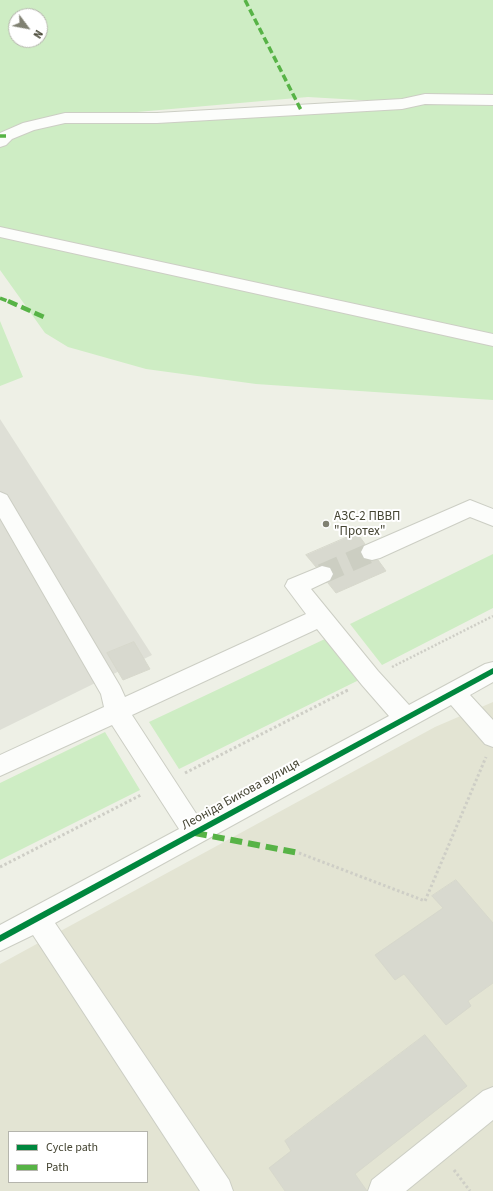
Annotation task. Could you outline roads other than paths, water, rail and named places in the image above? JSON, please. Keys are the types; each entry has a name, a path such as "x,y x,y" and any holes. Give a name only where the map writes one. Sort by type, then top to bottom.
{"street":[{"path":"0,142 6,136 30,126 64,118 165,118 402,104 425,99 493,100"},
{"path":"0,232 493,340"},
{"path":"0,500 112,693 117,712 195,833"},
{"path":"372,552 470,508 493,518"},
{"path":"322,574 296,586 370,678 406,718"},
{"path":"0,766 320,617"},
{"name":"Леоніда Бикова вулиця","path":"0,939 493,671"},
{"path":"454,692 490,746"},
{"path":"37,919 218,1191"},
{"path":"383,1191 493,1101"}],"tunnel":[{"path":"322,574 372,552"}],"place":[{"name":"АЗС-2 ПВВП \"Протех\"","path":"326,524"}]}
